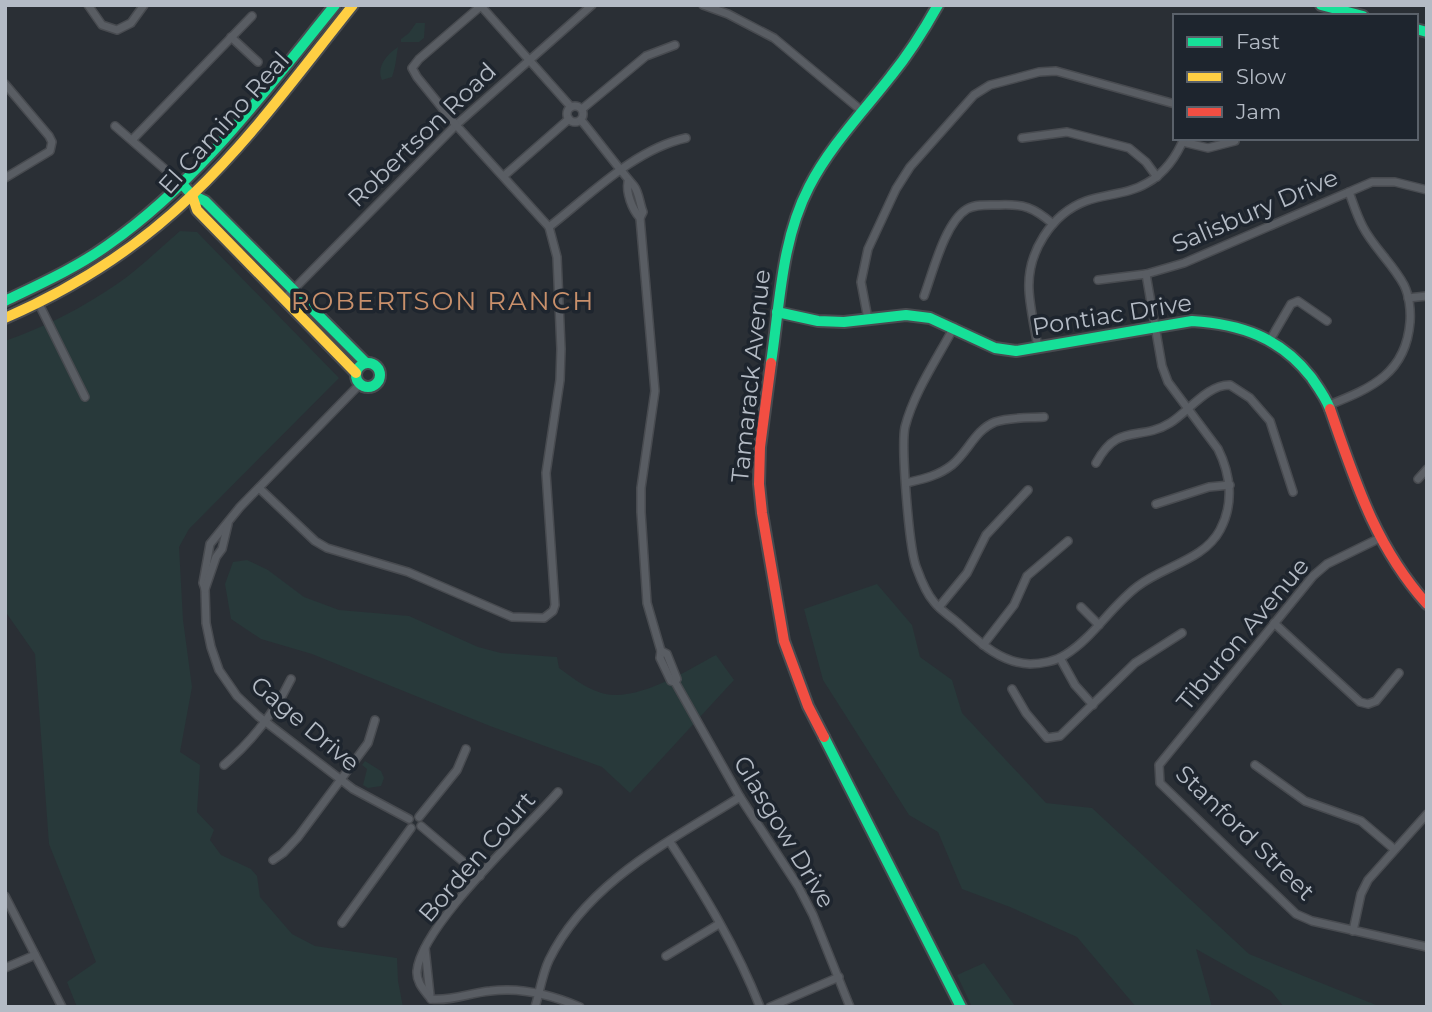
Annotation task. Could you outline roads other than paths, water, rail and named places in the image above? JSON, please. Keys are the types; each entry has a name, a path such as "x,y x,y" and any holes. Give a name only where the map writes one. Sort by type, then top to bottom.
{"main road":[{"name":"El Camino Real","path":"5,301 105,248 183,185 215,152 335,5"},
{"name":"El Camino Real","path":"5,318 113,260 168,217 239,144 353,5"},
{"name":"Tamarack Avenue","path":"939,5 927,29 901,65 829,152 804,198 787,247 759,481 760,506 784,640 808,706 961,1007"},
{"path":"1321,5 1355,14"},
{"path":"183,185 192,195 197,209 285,298 358,378 371,386 379,378 377,367 366,363 205,201 192,195"},
{"name":"Pontiac Drive","path":"777,313 818,321 868,320 906,315 940,321 995,348 1016,351 1192,321 1220,321 1247,328 1270,340 1300,362 1329,405 1378,539 1406,582 1427,604"},
{"path":"358,378 359,366 366,363"}],"street":[{"path":"88,5 102,24 110,29 125,28 144,5"},
{"name":"Robertson Road","path":"285,298 456,125 592,5"},
{"path":"703,5 728,14 774,38 862,111"},
{"path":"260,488 315,541 327,548 408,572 512,617 544,618 553,611 555,605 546,473 560,380 557,257 549,227 456,125 412,68 481,6 571,107"},
{"path":"132,140 252,16"},
{"path":"231,37 258,62"},
{"path":"582,109 646,56 675,45"},
{"path":"868,320 861,282 867,248 910,167 974,95 990,85 1040,72 1056,71 1173,103"},
{"path":"5,84 8,93 52,142 50,151 5,178"},
{"path":"571,107 582,109"},
{"path":"571,107 567,114 573,122 581,120 582,109"},
{"path":"505,176 569,119"},
{"name":"Glasgow Drive","path":"581,120 622,170 628,182 635,187 635,201 643,212 640,218 655,391 640,488 648,603 661,651 667,656 677,679 675,682 740,797 799,886 850,1007"},
{"path":"115,126 183,185"},
{"path":"1023,138 1067,132 1129,148 1146,162 1157,177"},
{"path":"549,227 649,151 668,142 686,138"},
{"path":"1038,348 1029,289 1033,256 1053,224 1072,208 1087,201 1128,191 1157,177 1173,160 1183,140 1209,148 1235,140"},
{"name":"Salisbury Drive","path":"1098,280 1146,274 1184,263 1372,183 1395,182 1427,190"},
{"path":"1329,405 1365,391 1381,380 1401,357 1409,337 1410,314 1404,285 1363,228 1349,192"},
{"path":"924,296 950,227 966,210 976,206 1019,204 1037,210 1053,224"},
{"path":"954,327 914,404 905,428 906,483 915,566 939,607 983,645 1009,660 1027,663 1060,658 1090,636 1139,585 1199,552 1211,542 1227,514 1230,485 1224,461 1168,382 1162,366 1146,274"},
{"path":"1408,298 1427,296"},
{"path":"1270,340 1291,304 1298,301 1327,321"},
{"path":"38,302 85,397"},
{"name":"Gage Drive","path":"212,556 222,549 229,523 240,507 358,378"},
{"path":"1096,463 1100,455 1118,437 1161,427 1223,385 1230,385 1250,398 1270,421 1293,492"},
{"path":"906,483 940,473 954,464 977,434 993,423 1007,419 1044,417"},
{"path":"1418,479 1427,470"},
{"path":"1156,504 1209,487 1230,485"},
{"path":"939,607 967,573 986,536 1028,490"},
{"name":"Gage Drive","path":"229,523 221,528 210,544 212,556 205,589 206,623 219,670 237,696 266,721 353,789 410,823"},
{"name":"Tiburon Avenue","path":"1158,775 1158,765 1313,576 1327,564 1378,539"},
{"path":"983,645 1014,605 1027,576 1068,541"},
{"path":"1081,607 1099,625"},
{"path":"1274,623 1360,702 1368,704 1376,701 1399,673"},
{"path":"1012,689 1026,713 1047,738 1060,736 1135,663 1182,633"},
{"path":"1060,658 1075,685 1093,705"},
{"path":"224,765 266,721 291,679"},
{"path":"273,860 298,837 368,743 375,720"},
{"path":"419,817 457,770 466,749"},
{"path":"1255,765 1305,801 1361,821 1394,849"},
{"name":"Stanford Street","path":"1158,775 1160,783 1296,914 1312,921 1427,947"},
{"name":"Borden Court","path":"539,993 489,990 447,1000 431,999 422,965 425,948 447,914 558,792"},
{"path":"536,1007 548,963 569,928 623,872 740,797"},
{"path":"1353,931 1361,894 1368,880 1427,814"},
{"path":"342,923 410,823 412,816 419,817"},
{"path":"419,817 422,820 421,826"},
{"path":"410,823 417,829 421,826"},
{"path":"421,826 480,876"},
{"path":"670,842 719,923 760,1007"},
{"path":"5,896 62,1007"},
{"path":"666,956 719,923"},
{"path":"5,968 34,956"},
{"path":"770,1007 839,977"},
{"path":"539,993 580,1007"}],"district":[{"name":"ROBERTSON RANCH","path":"443,301"}]}
